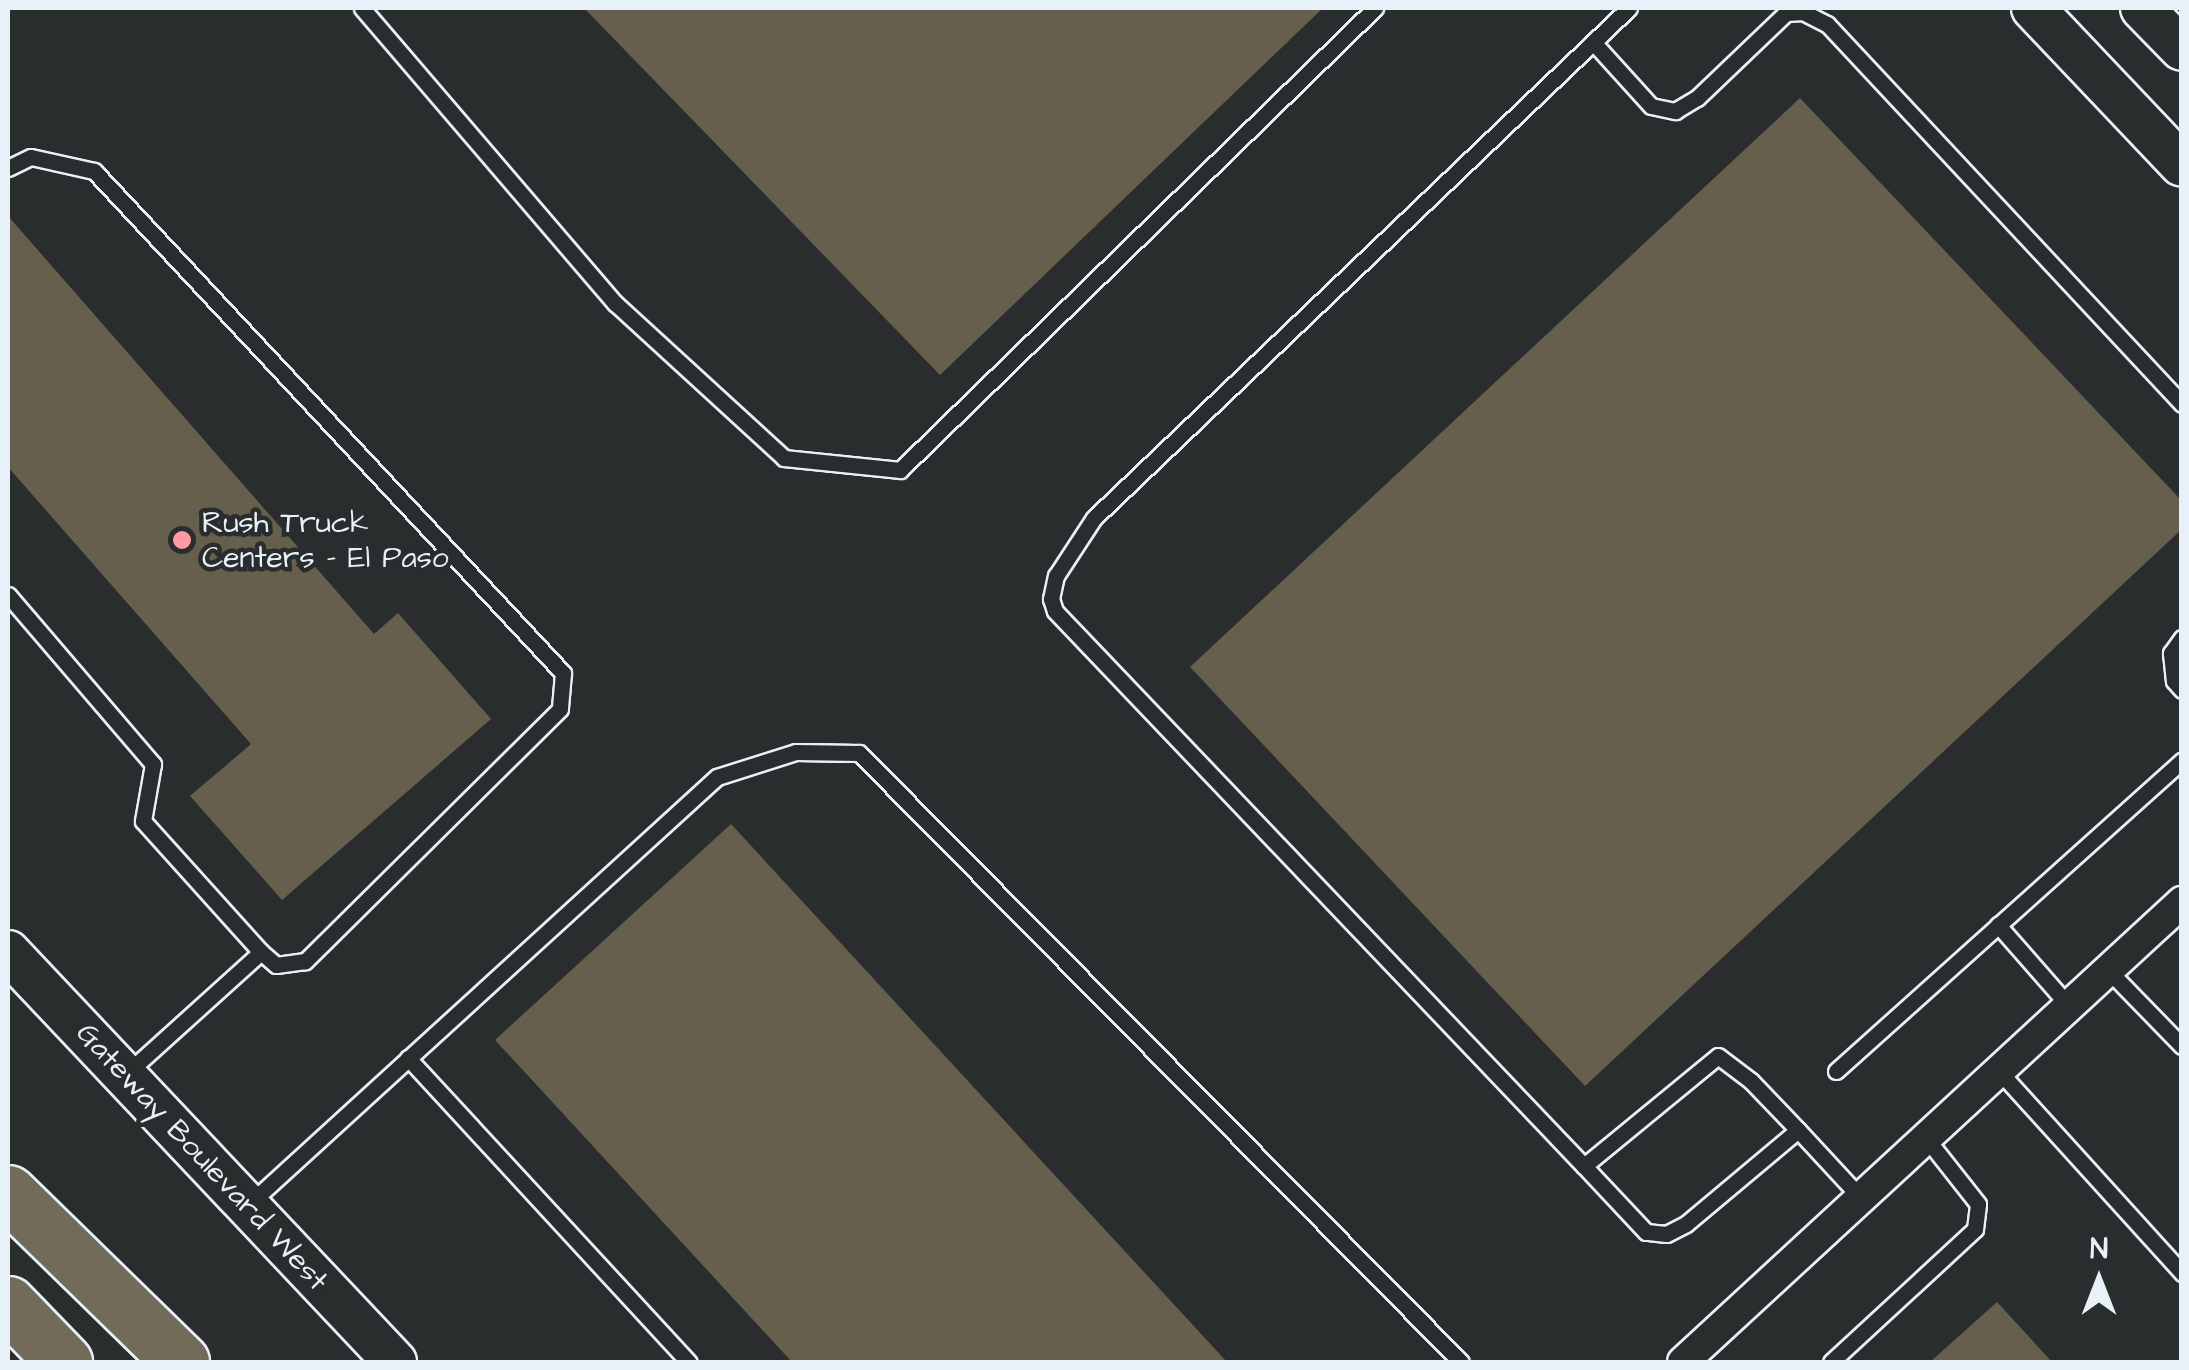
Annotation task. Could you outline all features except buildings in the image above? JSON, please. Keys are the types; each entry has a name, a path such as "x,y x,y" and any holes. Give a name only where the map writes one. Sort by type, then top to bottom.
{"highway":[{"path":"8,1192 181,1362"},
{"path":"8,1304 64,1362"}],"main road":[{"path":"2032,8 2182,165"},
{"path":"2142,8 2181,48"},
{"name":"Gateway Boulevard West","path":"8,952 395,1362"}],"street":[{"path":"1682,1362 2182,902"}],"lane":[{"path":"362,8 615,303 784,458 900,470 1374,8"},
{"path":"1629,8 1094,518 1056,576 1051,599 1056,610 1646,1232 1666,1234 1686,1224 1798,1130"},
{"path":"1593,42 1651,106 1675,111 1697,98 1786,13 1803,12 1827,24 2182,404"},
{"path":"8,168 31,156 94,171 563,672 560,709 304,961 276,965 143,821 153,764 8,595"},
{"path":"2182,638 2171,653 2174,681 2182,690"},
{"path":"248,1206 717,776 796,752 858,753 1462,1362"},
{"path":"1836,1070 2178,771"},
{"path":"1998,925 2070,1006"},
{"path":"126,1074 261,952"},
{"path":"2108,970 2182,1046"},
{"path":"1584,1166 1718,1056 1751,1081 1861,1198"},
{"path":"408,1058 689,1362"},
{"path":"1998,1071 2182,1272"},
{"path":"1831,1362 1975,1230 1978,1204 1926,1138"}],"place":[{"name":"Rush Truck Centers – El Paso","path":"182,540"}]}
